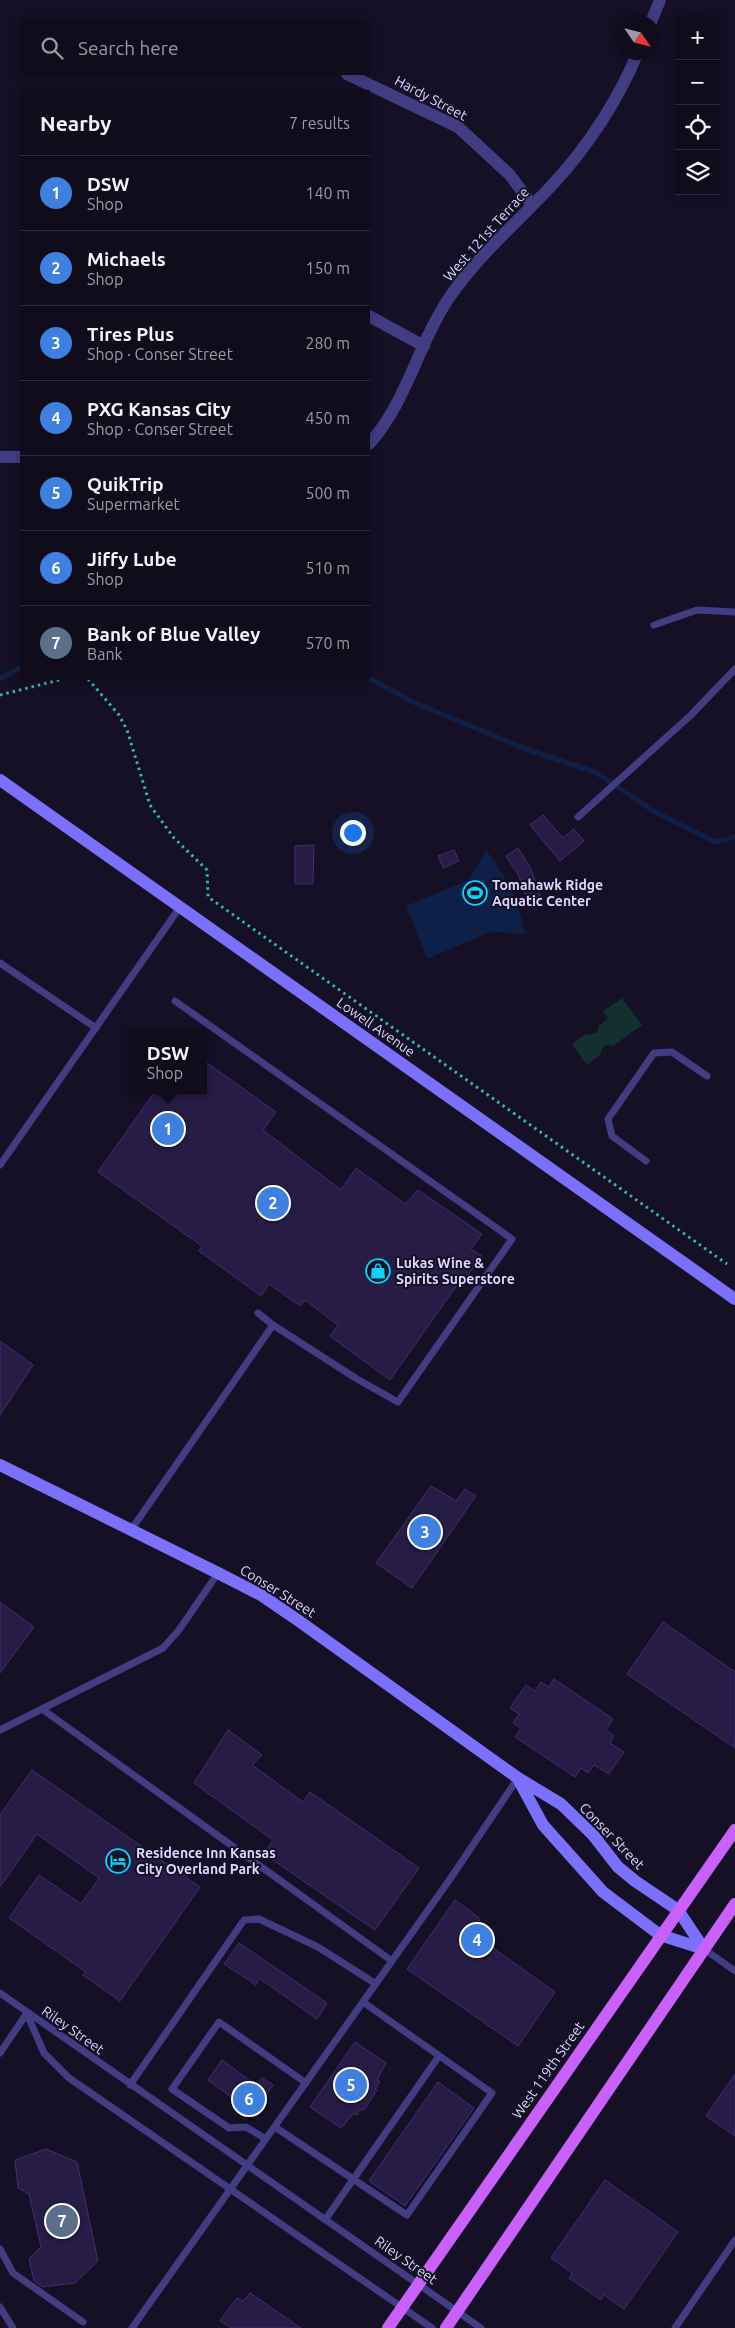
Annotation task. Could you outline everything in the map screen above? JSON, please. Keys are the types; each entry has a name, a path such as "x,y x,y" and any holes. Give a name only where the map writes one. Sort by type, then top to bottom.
{"main road":[{"name":"West 119th Street","path":"388,2328 735,1830"},
{"path":"446,2328 735,1904"}],"street":[{"path":"653,15 656,1"},
{"name":"West 121st Terrace","path":"370,443 382,430 395,407 440,313 461,281 574,160 614,98 634,60"},
{"name":"Hardy Street","path":"349,75 458,127 510,175 532,205"},
{"path":"370,317 424,346"},
{"path":"0,457 20,457"},
{"name":"Lowell Avenue","path":"0,780 735,1299"},
{"name":"Conser Street","path":"0,1465 261,1595 292,1616 518,1778 561,1804 593,1835 624,1872 678,1910 704,1949"},
{"name":"Conser Street","path":"518,1778 543,1825 603,1892 660,1936 704,1949"}],"lane":[{"path":"654,625 697,610 735,612"},
{"path":"578,817 691,715 735,669"},
{"path":"0,1165 180,907"},
{"path":"0,963 96,1028"},
{"path":"175,1001 512,1239 398,1402 350,1374 273,1325 258,1313"},
{"path":"646,1161 612,1136 608,1120 654,1053 672,1052 707,1076"},
{"path":"131,1530 273,1325"},
{"path":"0,1730 163,1648 179,1630 218,1573"},
{"path":"42,1709 392,1961"},
{"path":"132,2328 376,1984 518,1778"},
{"path":"130,2085 244,1920 259,1919 318,1947 376,1984"},
{"path":"704,1949 735,1972"},
{"path":"0,1993 27,2013 0,2053"},
{"path":"275,2127 407,2215 413,2207 492,2093 363,2002"},
{"name":"Riley Street","path":"27,2013 482,2328"},
{"name":"Riley Street","path":"27,2013 44,2053 69,2078 432,2328"},
{"path":"266,2139 246,2127 229,2128 172,2089 219,2022 306,2083"},
{"path":"326,2220 440,2056"},
{"path":"675,2328 734,2242"},
{"path":"0,2249 12,2273 82,2322"},
{"path":"0,2307 13,2328"}],"path":[{"path":"0,695 59,680"},
{"path":"89,680 119,715 127,730 150,805 174,838 207,870 208,897 726,1264"}],"green space":[{"path":"622,998 642,1025 613,1046 606,1045 602,1048 600,1055 587,1065 572,1044 585,1034 591,1035 597,1032 599,1026 608,1018 603,1011"}],"water":[{"name":"Tomahawk Ridge Aquatic Center","path":"486,850 511,890 516,901 525,935 492,931 427,959 406,906 469,880"}],"building":[{"path":"543,815 563,838 574,829 584,841 560,861 530,825"},
{"path":"314,845 313,884 295,884 295,846"},
{"path":"518,848 531,869 541,898 528,903 519,876 506,856"},
{"path":"454,850 459,861 443,868 438,856"},
{"path":"207,1063 276,1112 263,1130 341,1190 356,1168 405,1204 418,1190 482,1234 471,1249 482,1256 459,1287 457,1285 390,1380 330,1336 338,1325 305,1300 300,1306 269,1284 261,1296 199,1251 202,1246 98,1172 153,1094 207,1094"},
{"path":"0,1341 33,1365 0,1415"},
{"path":"431,1486 456,1501 465,1489 476,1496 412,1588 376,1563"},
{"path":"0,1602 34,1627 0,1673"},
{"path":"663,1622 735,1672 735,1748 627,1674"},
{"path":"554,1679 613,1719 606,1730 614,1736 610,1743 624,1752 609,1774 594,1765 588,1773 581,1768 575,1777 515,1737 521,1728 513,1723 519,1714 510,1708 526,1685 535,1691 541,1682 549,1687"},
{"path":"228,1730 262,1755 252,1765 303,1802 310,1792 419,1868 375,1930 264,1854 273,1840 194,1783"},
{"name":"Residence Inn Kansas City Overland Park","path":"32,1770 200,1887 120,2001 83,1975 86,1972 9,1918 39,1875 81,1904 99,1878 37,1834 0,1887 0,1815"},
{"path":"455,1900 478,1917 493,1948 555,1992 518,2046 407,1969"},
{"path":"239,1943 327,2003 317,2019 259,1978 256,1985 224,1964"},
{"path":"355,2042 386,2063 377,2080 380,2082 375,2089 377,2090 364,2110 361,2109 357,2115 354,2113 341,2128 310,2107"},
{"path":"222,2060 256,2085 262,2078 273,2085 253,2113 208,2080"},
{"path":"735,2074 735,2136 706,2116"},
{"path":"438,2082 474,2108 405,2206 369,2181"},
{"path":"46,2149 77,2162 98,2261 75,2283 43,2287 34,2281 29,2259 41,2247 29,2194 18,2188 15,2160"},
{"path":"605,2180 678,2232 624,2309 604,2295 601,2300 569,2278 572,2273 551,2258"},
{"path":"250,2293 301,2328 231,2328 220,2321 237,2298 243,2301"}],"waterway":[{"path":"0,679 20,668"},
{"path":"370,679 413,702 528,750 595,772 655,812 716,842 735,837"}],"place":[{"name":"Tomahawk Ridge Aquatic Center","path":"475,893"},
{"name":"DSW","path":"168,1129"},
{"name":"Michaels","path":"273,1203"},
{"name":"Lukas Wine & Spirits Superstore","path":"378,1271"},
{"name":"Tires Plus","path":"425,1532"},
{"name":"Residence Inn Kansas City Overland Park","path":"118,1861"},
{"name":"PXG Kansas City","path":"477,1940"},
{"name":"QuikTrip","path":"351,2085"},
{"name":"Jiffy Lube","path":"249,2099"},
{"name":"Bank of Blue Valley","path":"62,2221"}]}
